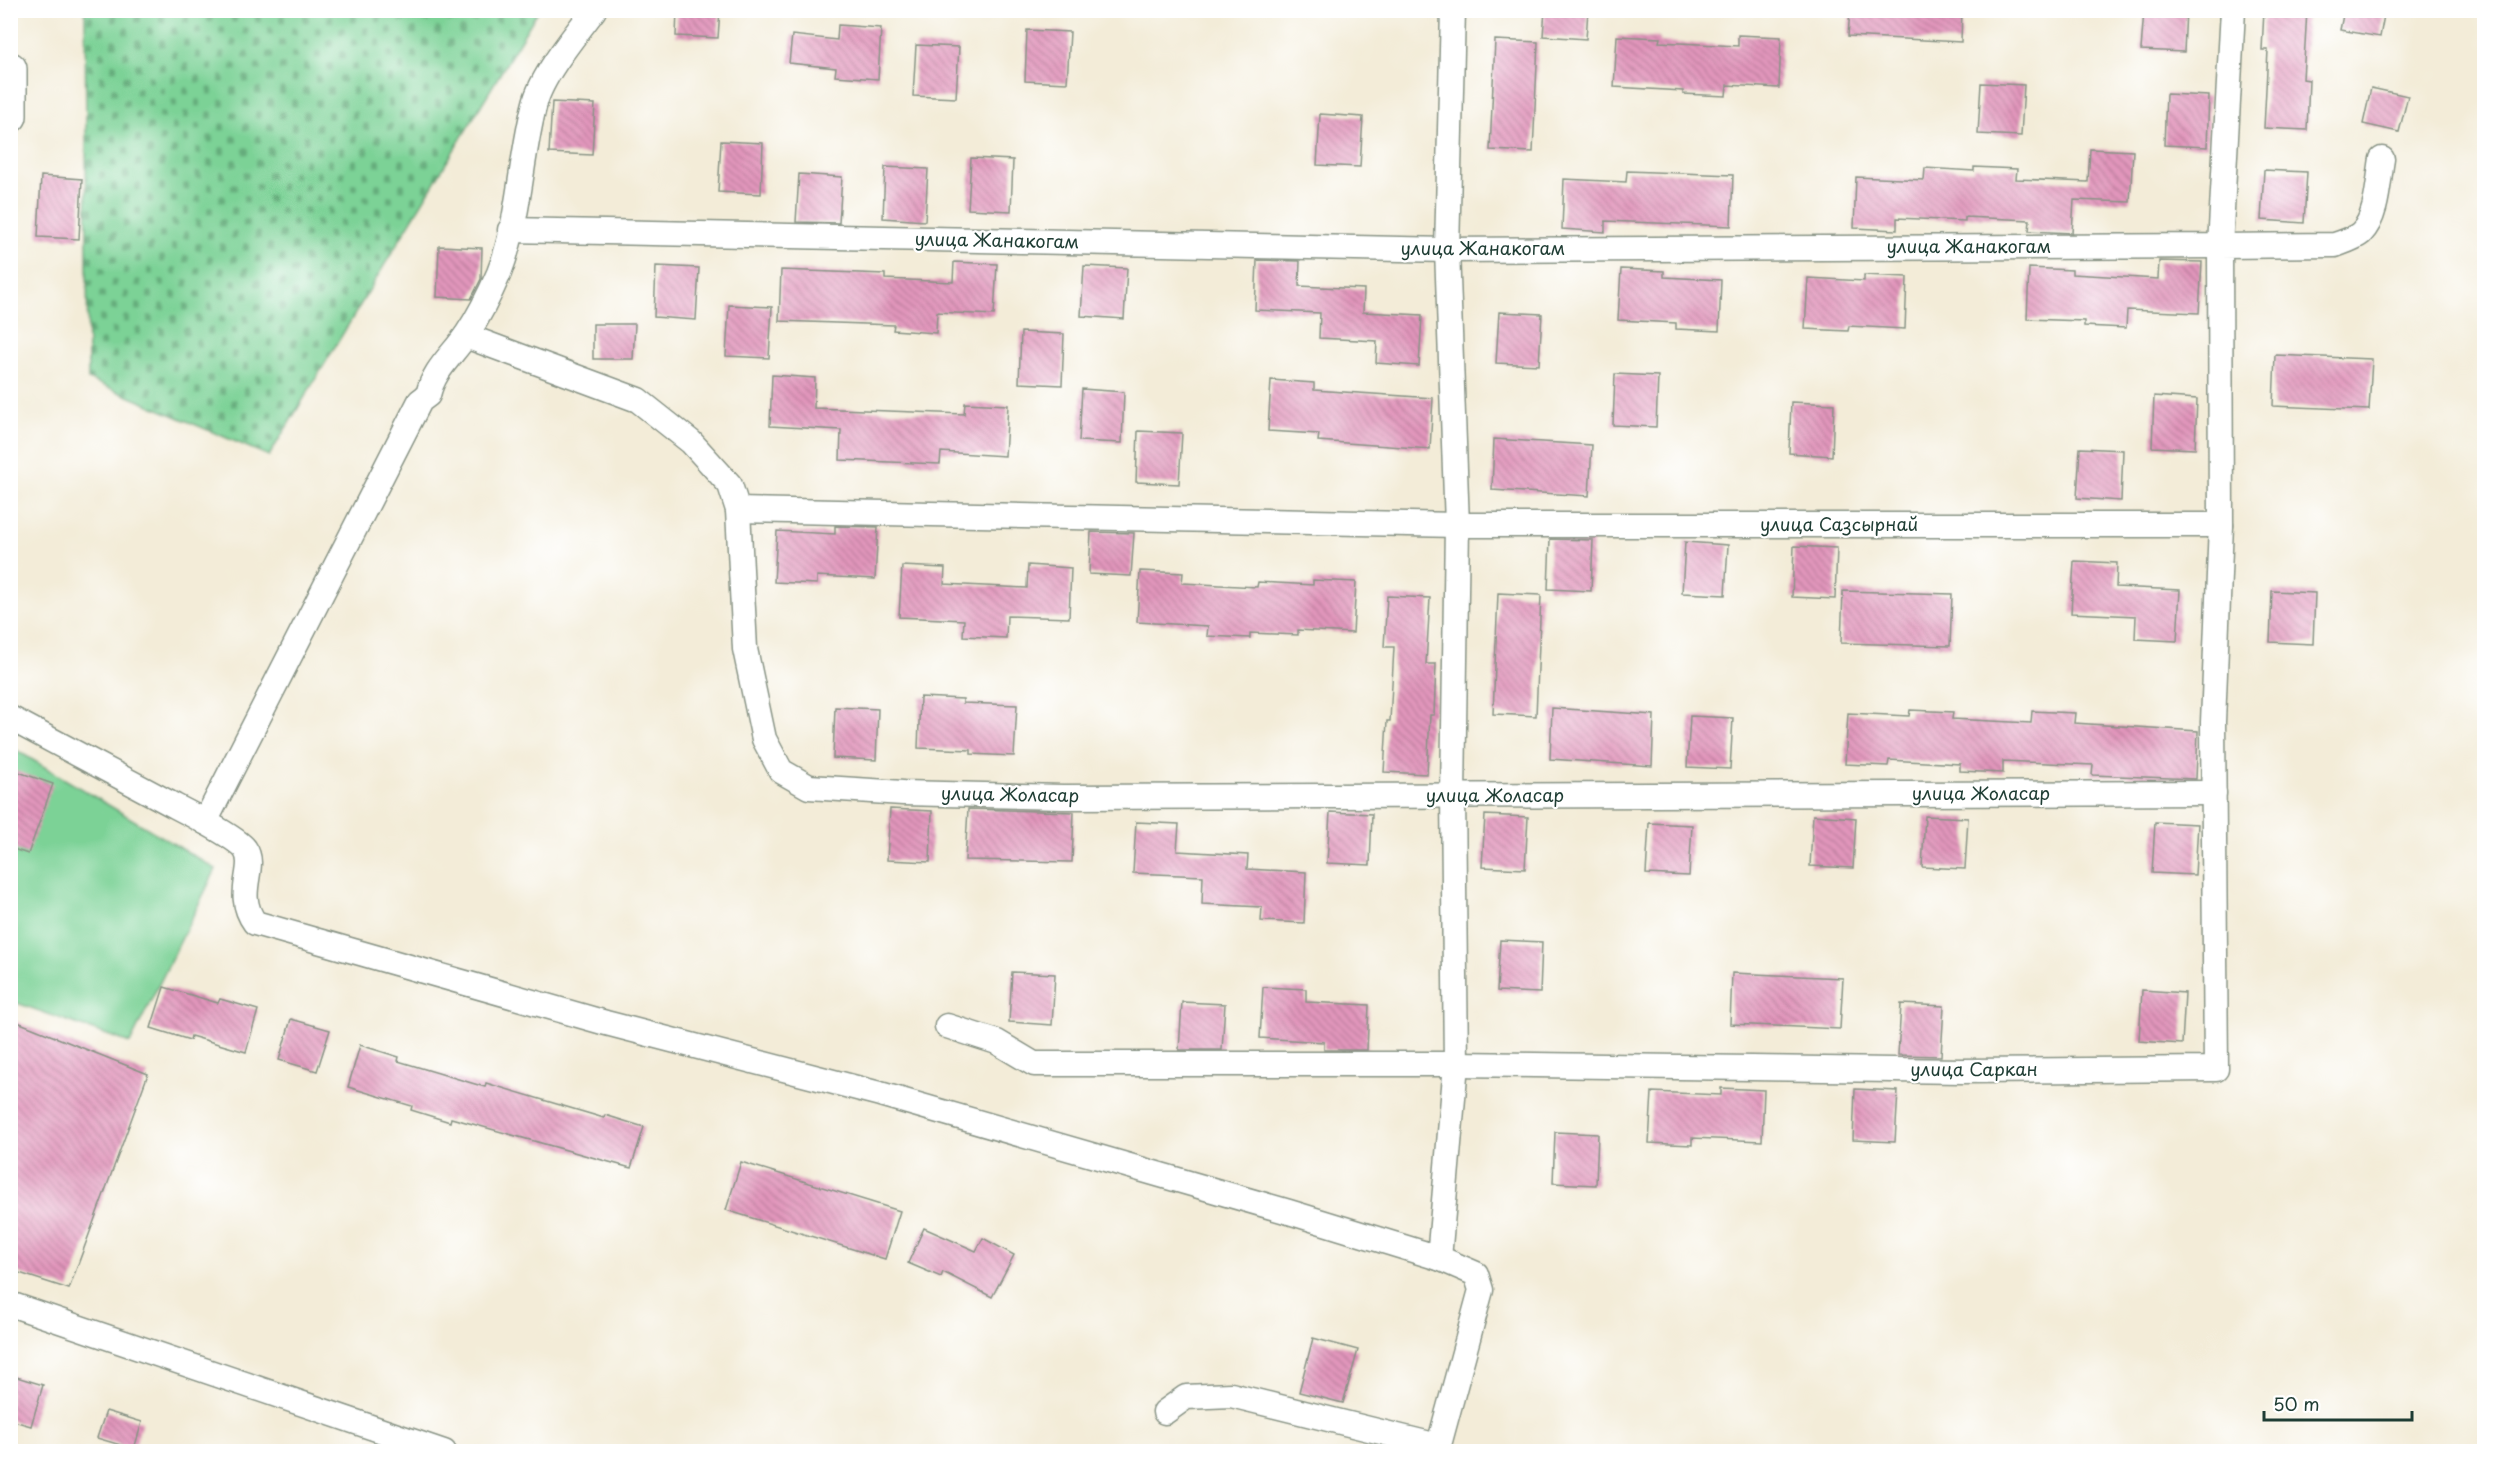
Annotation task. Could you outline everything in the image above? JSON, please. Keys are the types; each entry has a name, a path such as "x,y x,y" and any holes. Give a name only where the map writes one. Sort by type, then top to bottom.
{"street":[{"path":"205,822 420,401 428,395 431,379 466,336 499,272 510,230 535,101 560,56 594,10"},
{"path":"1439,1258 1456,1064 1453,796 1457,525 1447,250 1453,10"},
{"path":"2214,794 2213,722 2221,525 2220,246 2233,10"},
{"path":"10,69 10,116"},
{"name":"улица Жанакогам","path":"510,230 1447,250 2335,245 2361,234 2372,214 2382,159"},
{"path":"466,336 638,400 691,442 730,485 738,510"},
{"name":"улица Сазсырнай","path":"738,510 1457,525 2221,525"},
{"name":"улица Жоласар","path":"738,510 745,649 764,739 782,771 810,787 903,793 1063,797 2214,794"},
{"path":"10,718 205,822 244,848 249,860 244,895 248,913 255,923 606,1023 880,1094 1289,1212 1439,1258 1476,1275 1481,1290 1438,1449 1232,1395 1186,1397 1165,1412"},
{"name":"улица Саркан","path":"1456,1064 1962,1071 2216,1069 2214,794"},
{"path":"947,1026 997,1042 1034,1064 1456,1064"},
{"path":"10,1304 444,1452"}],"green space":[{"path":"85,11 538,11 269,456 88,379"},
{"path":"11,747 216,869 130,1043 11,1001"}],"building":[{"path":"677,10 720,10 718,38 676,36"},
{"path":"1545,10 1588,10 1586,39 1543,36"},
{"path":"1850,10 1962,10 1961,42 1848,36"},
{"path":"2144,10 2186,10 2184,52 2141,50"},
{"path":"2264,10 2307,10 2303,79 2309,80 2307,130 2264,128 2268,50 2262,50"},
{"path":"2344,10 2385,10 2380,37 2340,30"},
{"path":"838,25 881,28 878,79 835,76 836,68 789,63 792,35 837,40"},
{"path":"1027,30 1070,32 1067,83 1025,81"},
{"path":"1738,35 1781,37 1779,88 1727,85 1726,96 1614,87 1617,36 1660,38 1659,42 1738,46"},
{"path":"1495,40 1538,42 1533,152 1490,150"},
{"path":"916,45 959,47 956,98 913,96"},
{"path":"1981,83 2024,85 2021,136 1978,134"},
{"path":"2371,88 2408,96 2399,132 2363,124"},
{"path":"2166,94 2209,96 2207,147 2164,145"},
{"path":"552,102 595,104 592,155 549,153"},
{"path":"1320,114 1363,117 1360,167 1317,165"},
{"path":"721,141 763,143 761,194 718,192"},
{"path":"2090,149 2133,151 2130,202 2074,200 2072,233 2029,231 2030,220 1965,217 1965,221 1897,218 1897,230 1854,228 1856,177 1924,180 1925,168 1974,171 1974,167 2017,169 2016,179 2088,182"},
{"path":"971,158 1013,160 1011,211 968,209"},
{"path":"885,167 928,169 925,221 883,218"},
{"path":"2264,170 2307,172 2304,223 2261,220"},
{"path":"1627,171 1733,175 1731,226 1605,221 1605,232 1562,229 1564,179 1626,182"},
{"path":"799,174 842,177 839,223 796,222"},
{"path":"41,176 82,179 79,239 38,237"},
{"path":"439,246 482,248 481,279 471,299 437,297"},
{"path":"1257,260 1300,261 1299,286 1364,289 1363,312 1422,315 1419,366 1376,363 1377,341 1319,338 1320,313 1255,310"},
{"path":"2159,261 2202,262 2199,313 2127,310 2126,328 2084,326 2084,321 2027,319 2029,268 2072,270 2072,274 2158,279"},
{"path":"954,262 997,264 994,315 937,312 936,333 893,330 894,325 779,321 781,270 885,274 885,279 953,282"},
{"path":"656,266 699,268 696,320 654,317"},
{"path":"1084,266 1127,268 1124,319 1081,316"},
{"path":"1621,269 1664,271 1664,277 1721,280 1719,331 1676,329 1676,323 1618,320"},
{"path":"1864,275 1907,277 1905,329 1849,326 1848,331 1805,329 1808,278 1864,281"},
{"path":"729,305 772,307 769,358 726,356"},
{"path":"1499,312 1542,314 1539,365 1496,363"},
{"path":"593,324 635,324 633,359 593,359"},
{"path":"1021,332 1064,334 1062,385 1019,383"},
{"path":"2275,355 2372,359 2369,410 2273,406"},
{"path":"1615,374 1658,376 1656,427 1613,425"},
{"path":"772,375 815,378 814,408 964,414 965,403 1008,405 1005,456 941,452 940,464 840,460 841,430 770,426"},
{"path":"1271,380 1314,383 1314,390 1433,398 1430,449 1318,441 1319,434 1268,431"},
{"path":"1082,389 1124,392 1122,443 1079,441"},
{"path":"2154,396 2197,399 2195,449 2152,447"},
{"path":"1791,402 1834,404 1832,456 1789,453"},
{"path":"1138,431 1182,433 1179,484 1136,482"},
{"path":"1494,439 1592,445 1589,496 1492,490"},
{"path":"2080,448 2123,450 2121,501 2077,498"},
{"path":"835,526 878,527 875,579 817,576 817,584 774,582 777,531 835,534"},
{"path":"1091,532 1134,533 1131,576 1089,574"},
{"path":"1550,539 1593,540 1591,591 1548,589"},
{"path":"1685,542 1728,545 1725,595 1682,593"},
{"path":"1794,546 1837,548 1835,599 1792,597"},
{"path":"2074,561 2117,563 2116,587 2180,590 2177,641 2135,639 2136,616 2071,613"},
{"path":"1028,565 1071,568 1069,618 1007,616 1006,638 963,636 964,620 899,617 902,566 945,568 944,584 1027,588"},
{"path":"1140,571 1183,573 1182,583 1257,587 1258,582 1313,585 1313,580 1356,582 1353,633 1298,630 1298,635 1250,633 1250,638 1207,636 1208,626 1137,622"},
{"path":"1843,591 1952,594 1950,646 1841,643"},
{"path":"2272,591 2315,593 2313,644 2270,642"},
{"path":"1498,593 1541,595 1536,716 1493,714"},
{"path":"1387,596 1430,598 1426,664 1436,664 1434,715 1430,715 1427,774 1384,772 1387,721 1390,721 1394,647 1384,647"},
{"path":"920,697 963,699 963,703 1017,705 1014,756 971,754 971,750 918,748"},
{"path":"835,707 878,709 876,760 833,758"},
{"path":"1552,708 1654,715 1652,766 1550,759"},
{"path":"1910,710 1953,712 1952,719 2031,723 2032,711 2075,713 2074,723 2198,731 2196,779 2092,775 2093,765 2003,761 2003,773 1960,771 1960,764 1889,760 1888,766 1845,764 1848,713 1909,716"},
{"path":"1690,716 1733,718 1730,769 1687,767"},
{"path":"10,769 53,784 28,854 10,848"},
{"path":"890,809 932,811 930,862 887,860"},
{"path":"968,809 1074,812 1072,862 965,860"},
{"path":"1330,812 1372,814 1370,865 1327,863"},
{"path":"1485,815 1528,817 1525,869 1482,867"},
{"path":"1813,815 1856,818 1853,868 1810,866"},
{"path":"1925,816 1968,818 1965,869 1922,867"},
{"path":"1136,822 1179,824 1177,851 1248,855 1247,869 1306,872 1304,923 1261,921 1262,907 1202,904 1203,876 1133,873"},
{"path":"2155,822 2198,824 2195,875 2152,873"},
{"path":"1649,823 1692,825 1689,876 1646,874"},
{"path":"1500,940 1542,942 1540,993 1497,991"},
{"path":"1012,972 1055,974 1052,1025 1009,1022"},
{"path":"1732,973 1843,978 1840,1029 1730,1024"},
{"path":"164,987 218,1003 220,999 258,1010 246,1052 191,1036 190,1040 151,1028"},
{"path":"1263,987 1306,989 1306,1002 1369,1005 1367,1050 1324,1050 1324,1042 1260,1038"},
{"path":"2142,990 2185,993 2182,1044 2139,1041"},
{"path":"1182,1002 1225,1004 1222,1050 1179,1050"},
{"path":"1901,1004 1944,1006 1941,1056 1898,1055"},
{"path":"10,1019 148,1074 69,1289 10,1270"},
{"path":"291,1019 330,1030 317,1071 279,1060"},
{"path":"360,1045 399,1057 398,1061 485,1087 486,1083 604,1118 605,1115 644,1127 631,1168 451,1118 450,1122 411,1110 412,1106 348,1087"},
{"path":"1721,1088 1764,1090 1762,1141 1692,1138 1692,1145 1649,1143 1652,1092 1721,1095"},
{"path":"1855,1089 1898,1091 1895,1142 1853,1140"},
{"path":"1555,1132 1598,1134 1596,1185 1553,1183"},
{"path":"741,1162 900,1211 885,1259 726,1210"},
{"path":"924,1228 976,1251 983,1238 1014,1255 992,1297 943,1272 941,1277 908,1263"},
{"path":"1313,1338 1358,1350 1343,1403 1299,1392"},
{"path":"10,1375 43,1385 31,1426 10,1420"},
{"path":"106,1411 142,1422 134,1449 97,1438"}]}
